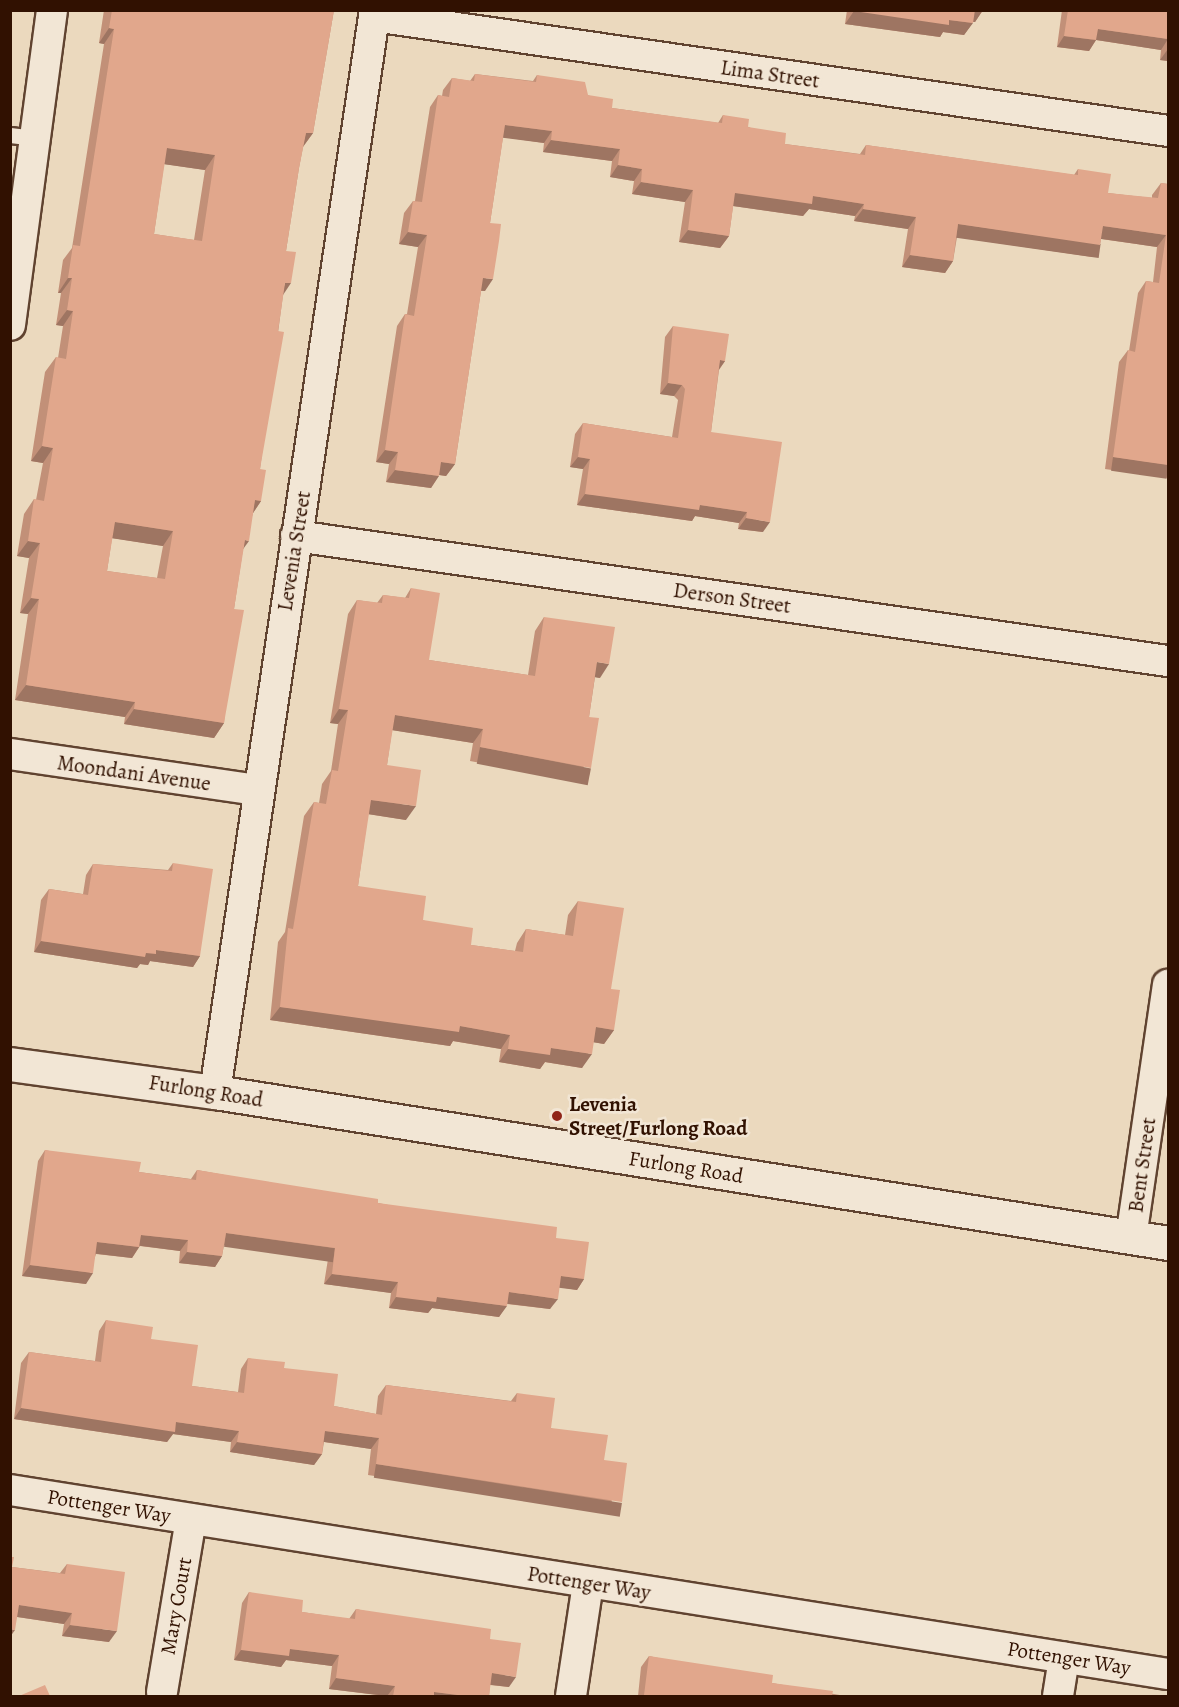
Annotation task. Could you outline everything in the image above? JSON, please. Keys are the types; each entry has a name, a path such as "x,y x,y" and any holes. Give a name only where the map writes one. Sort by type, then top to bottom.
{"main road":[{"name":"Furlong Road","path":"16,1062 1168,1243"}],"street":[{"path":"10,325 22,137 52,10"},
{"name":"Lima Street","path":"375,13 1168,132"},
{"name":"Levenia Street","path":"215,1092 375,13"},
{"name":"Derson Street","path":"296,536 1168,661"},
{"name":"Moondani Avenue","path":"10,754 258,790"},
{"name":"Bent Street","path":"1131,1238 1168,985"},
{"name":"Pottenger Way","path":"10,1490 1168,1674"},
{"name":"Mary Court","path":"162,1692 191,1520"},
{"path":"571,1696 588,1583"},
{"path":"1058,1696 1064,1657"}],"building":[{"path":"112,10 334,10 313,133 306,133 299,168 286,251 296,252 291,283 285,283 278,331 284,332 260,469 266,470 261,501 255,500 249,541 245,540 234,609 244,610 224,723 134,709 135,702 26,685 39,599 31,598 40,543 28,541 34,499 44,501 53,448 42,446 56,357 66,359 73,311 67,310 72,278 68,278 73,245 80,246 114,29 109,28","holes":["167,148 215,155 202,241 154,234","115,522 173,531 165,579 107,571"]},
{"path":"854,10 975,10 973,23 949,20 949,25"},
{"path":"1068,10 1168,10 1168,39 1098,29 1096,40 1064,36"},
{"path":"475,74 536,82 537,75 585,82 588,95 613,99 612,108 722,123 723,115 749,119 748,127 786,133 785,144 865,155 866,145 1078,175 1078,169 1111,174 1108,193 1158,198 1161,183 1168,184 1168,465 1113,457 1128,350 1135,352 1146,281 1159,283 1166,235 1103,226 1100,245 958,224 953,261 910,255 916,217 863,209 864,204 813,196 812,204 735,193 729,236 688,230 693,190 641,182 642,169 618,165 620,149 551,140 552,131 505,125 490,223 501,224 499,241 493,279 483,278 455,464 441,462 439,476 395,470 398,452 385,450 405,314 414,316 427,235 408,232 413,201 422,202 438,95 449,97 452,78 474,81"},
{"path":"673,326 729,334 725,361 720,360 711,432 782,442 770,522 746,518 747,512 700,505 699,510 585,494 590,459 578,457 583,423 678,438 685,389 682,385 668,383"},
{"path":"411,588 440,593 429,660 535,676 544,617 615,627 609,664 597,662 589,717 599,718 591,768 480,747 483,729 395,715 387,765 421,770 416,806 371,800 358,886 426,896 423,920 473,928 471,945 523,952 526,929 573,936 578,901 624,908 611,989 620,990 614,1030 596,1027 592,1054 551,1048 550,1055 508,1049 510,1035 460,1026 459,1032 280,1007 288,928 293,929 314,802 326,804 332,770 338,771 348,710 339,709 357,600 382,603 383,595 409,598"},
{"path":"173,863 213,869 200,956 156,950 156,954 146,953 145,957 41,941 49,889 88,895 93,864 172,871"},
{"path":"45,1150 141,1162 139,1172 196,1180 197,1170 378,1199 378,1203 557,1227 556,1238 589,1242 584,1279 561,1276 558,1299 509,1292 507,1306 437,1297 436,1302 396,1297 398,1282 332,1274 335,1248 226,1233 222,1256 187,1252 188,1240 141,1235 139,1247 97,1242 93,1273 30,1265"},
{"path":"106,1320 153,1327 151,1339 198,1345 192,1386 244,1393 248,1358 285,1362 284,1368 338,1374 334,1406 382,1415 386,1385 516,1402 517,1393 555,1398 551,1428 608,1435 604,1460 627,1463 622,1502 376,1464 379,1438 325,1431 322,1454 237,1442 239,1431 176,1422 175,1432 21,1408 29,1352 101,1362"},
{"path":"10,1557 14,1557 12,1567 65,1574 67,1564 125,1572 117,1631 70,1625 72,1613 19,1605 15,1630 10,1629"},
{"path":"249,1592 303,1600 302,1612 355,1619 356,1609 491,1629 490,1639 521,1643 516,1677 492,1673 489,1696 434,1692 434,1696 393,1696 395,1686 336,1678 339,1655 290,1649 289,1656 241,1650"},
{"path":"649,1656 773,1675 772,1683 833,1691 832,1695 845,1696 644,1695"},
{"path":"45,1685 50,1696 19,1696"}],"place":[{"name":"Levenia Street/Furlong Road","path":"557,1116"}]}
